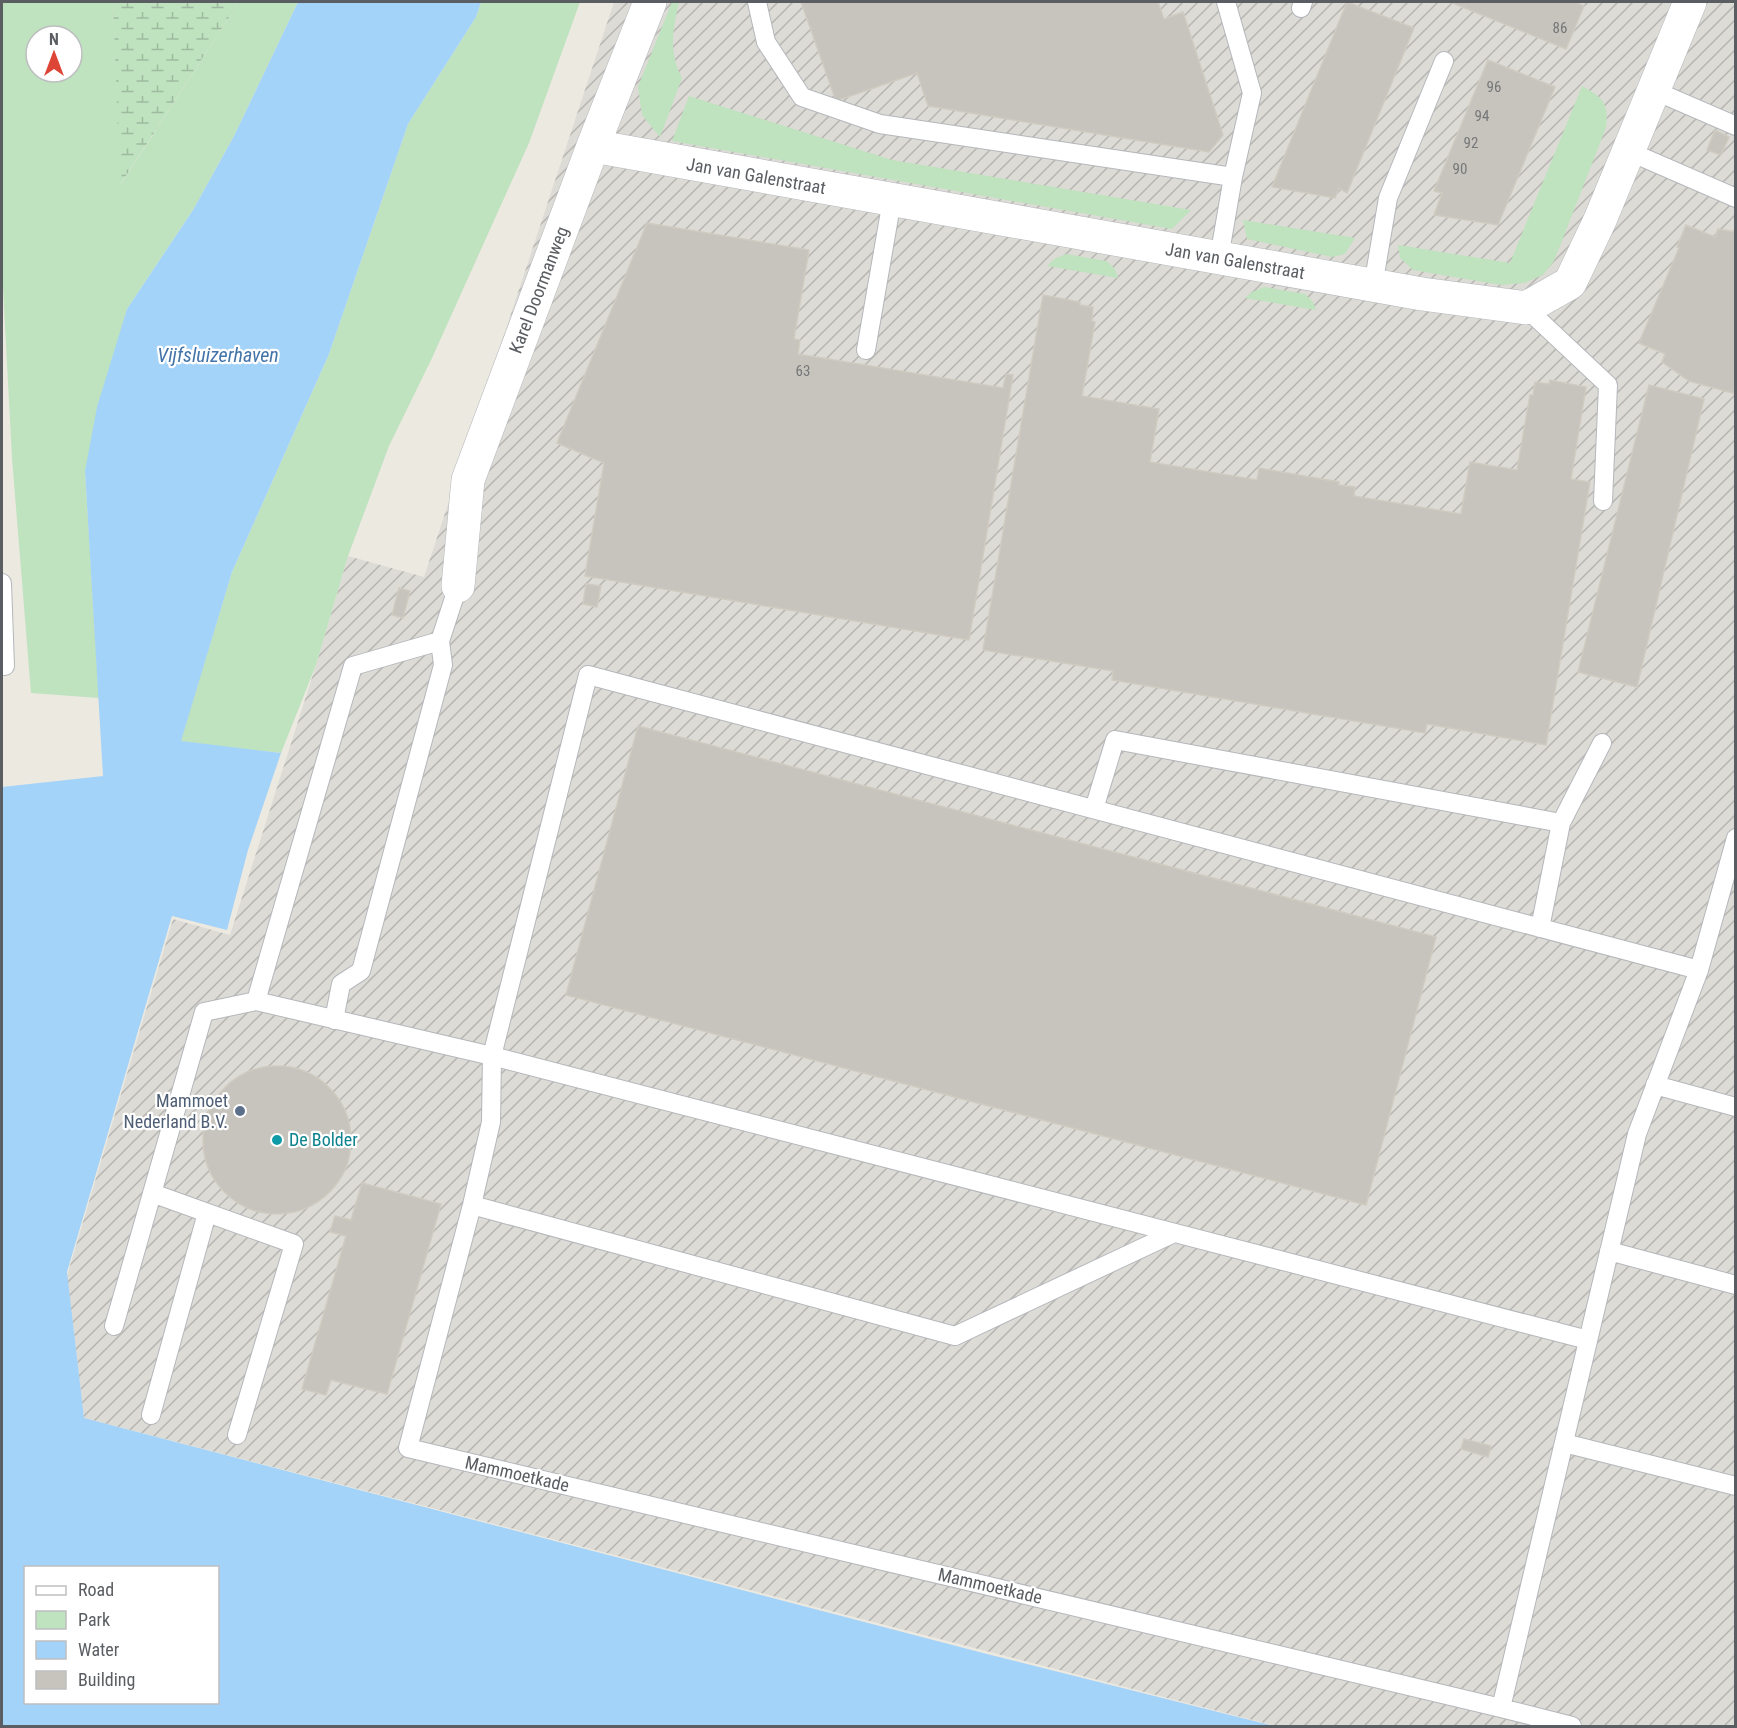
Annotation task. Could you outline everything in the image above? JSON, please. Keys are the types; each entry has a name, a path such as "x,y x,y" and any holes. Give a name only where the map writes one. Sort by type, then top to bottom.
{"street":[{"name":"Karel Doormanweg","path":"458,586 468,480 593,146 650,2"},
{"path":"1526,308 1570,283 1600,220 1690,2"},
{"name":"Jan van Galenstraat","path":"593,146 1373,286 1526,308"}],"lane":[{"path":"757,2 766,42 802,97 880,124 1233,177"},
{"path":"1219,258 1233,177 1252,93 1226,2"},
{"path":"1373,286 1388,198 1444,61"},
{"path":"1653,90 1736,126"},
{"path":"1628,151 1736,198"},
{"path":"866,350 892,200"},
{"path":"1526,308 1608,385 1603,501"},
{"path":"2,583 5,666 2,666"},
{"path":"334,1020 341,984 361,971 443,664 440,641 458,586"},
{"path":"256,1001 353,666 440,641"},
{"path":"1174,1233 955,1336 472,1205 491,1122 492,1056 588,675 1699,970"},
{"path":"1094,809 1115,740 1561,823"},
{"path":"1540,928 1561,823 1602,743"},
{"path":"1501,1708 1637,1134 1699,970 1736,838"},
{"path":"114,1326 204,1012 256,1001 492,1056 1588,1340"},
{"path":"1655,1085 1736,1107"},
{"path":"152,1192 294,1245 237,1435"},
{"name":"Mammoetkade","path":"472,1205 408,1448 1572,1726"},
{"path":"151,1415 207,1213"},
{"path":"1609,1251 1736,1285"},
{"path":"1564,1443 1736,1486"}],"shaded area":[{"path":"614,2 1735,2 1735,1726 1276,1726 84,1418 67,1276 173,919 230,935 316,665 348,556 424,577"}],"green space":[{"path":"2,2 113,2 121,184 239,2 298,2 234,136 193,210 127,309 85,471 99,698 31,693 12,458 2,269"},
{"path":"113,2 239,2 120,185"},
{"path":"481,2 580,2 529,143 432,358 389,446 348,556 316,665 281,753 180,742 232,572 329,354 408,124 476,17"},
{"path":"672,2 679,2 673,49 682,78 660,137 642,115 638,87"},
{"path":"1582,86 1603,102 1606,112 1606,128 1554,261 1543,275 1524,283 1501,285 1413,270 1400,258 1398,245 1510,263"},
{"path":"689,96 892,160 1191,210 1172,229 672,141"},
{"path":"1243,220 1355,238 1345,254 1332,257 1247,239"},
{"path":"1066,254 1107,261 1115,269 1118,278 1047,266 1054,259"},
{"path":"1264,287 1305,294 1313,302 1316,310 1245,298"}],"water":[{"name":"Vijfsluizerhaven","path":"298,2 481,2 476,17 408,124 329,354 232,572 181,741 281,753 248,850 227,930 172,916 67,1272 84,1418 983,1653 1274,1726 2,1726 2,787 103,776 85,471 97,407 127,309 193,210 234,136"}],"building":[{"path":"801,2 1158,2 1164,19 1183,12 1223,135 1209,152 928,106 917,73 836,101"},
{"path":"1347,2 1414,28 1347,193 1339,188 1335,198 1272,187"},
{"path":"1450,2 1575,2 1584,6 1566,49"},
{"path":"1488,60 1555,87 1498,225 1434,215 1442,193 1434,191"},
{"path":"1715,130 1729,137 1721,155 1707,150"},
{"path":"647,223 809,250 794,339 800,340 798,354 1003,388 1006,374 1013,375 969,640 585,576 604,463 557,443"},
{"path":"1686,225 1715,237 1718,229 1736,232 1736,394 1689,381 1662,362 1665,354 1639,343 1679,248 1677,247"},
{"path":"1043,295 1080,302 1080,305 1093,307 1092,321 1095,322 1082,396 1159,409 1150,462 1257,480 1259,468 1339,482 1339,485 1355,487 1354,496 1461,514 1470,462 1517,470 1530,395 1533,395 1535,382 1549,384 1550,380 1586,387 1571,479 1590,482 1546,745 1427,724 1425,733 1112,680 1113,671 983,650"},
{"path":"1649,385 1704,399 1637,687 1578,672"},
{"path":"586,584 601,586 597,607 583,604"},
{"path":"399,588 410,591 403,618 392,615"},
{"path":"638,726 1436,937 1366,1205 566,995"},
{"name":"De Bolder","path":"277,1066 291,1067 305,1072 329,1088 345,1112 350,1126 350,1154 345,1168 329,1192 305,1208 291,1213 277,1214 263,1213 249,1208 225,1192 209,1168 204,1154 203,1140 204,1126 209,1112 225,1088 249,1072 263,1067"},
{"path":"362,1183 441,1204 387,1394 331,1380 326,1395 302,1389 346,1236 330,1232 335,1216 351,1220"},
{"path":"1464,1439 1491,1446 1488,1457 1461,1449"}],"place":[{"name":"Mammoet Nederland B.V.","path":"240,1111"},
{"name":"De Bolder","path":"277,1140"}]}
